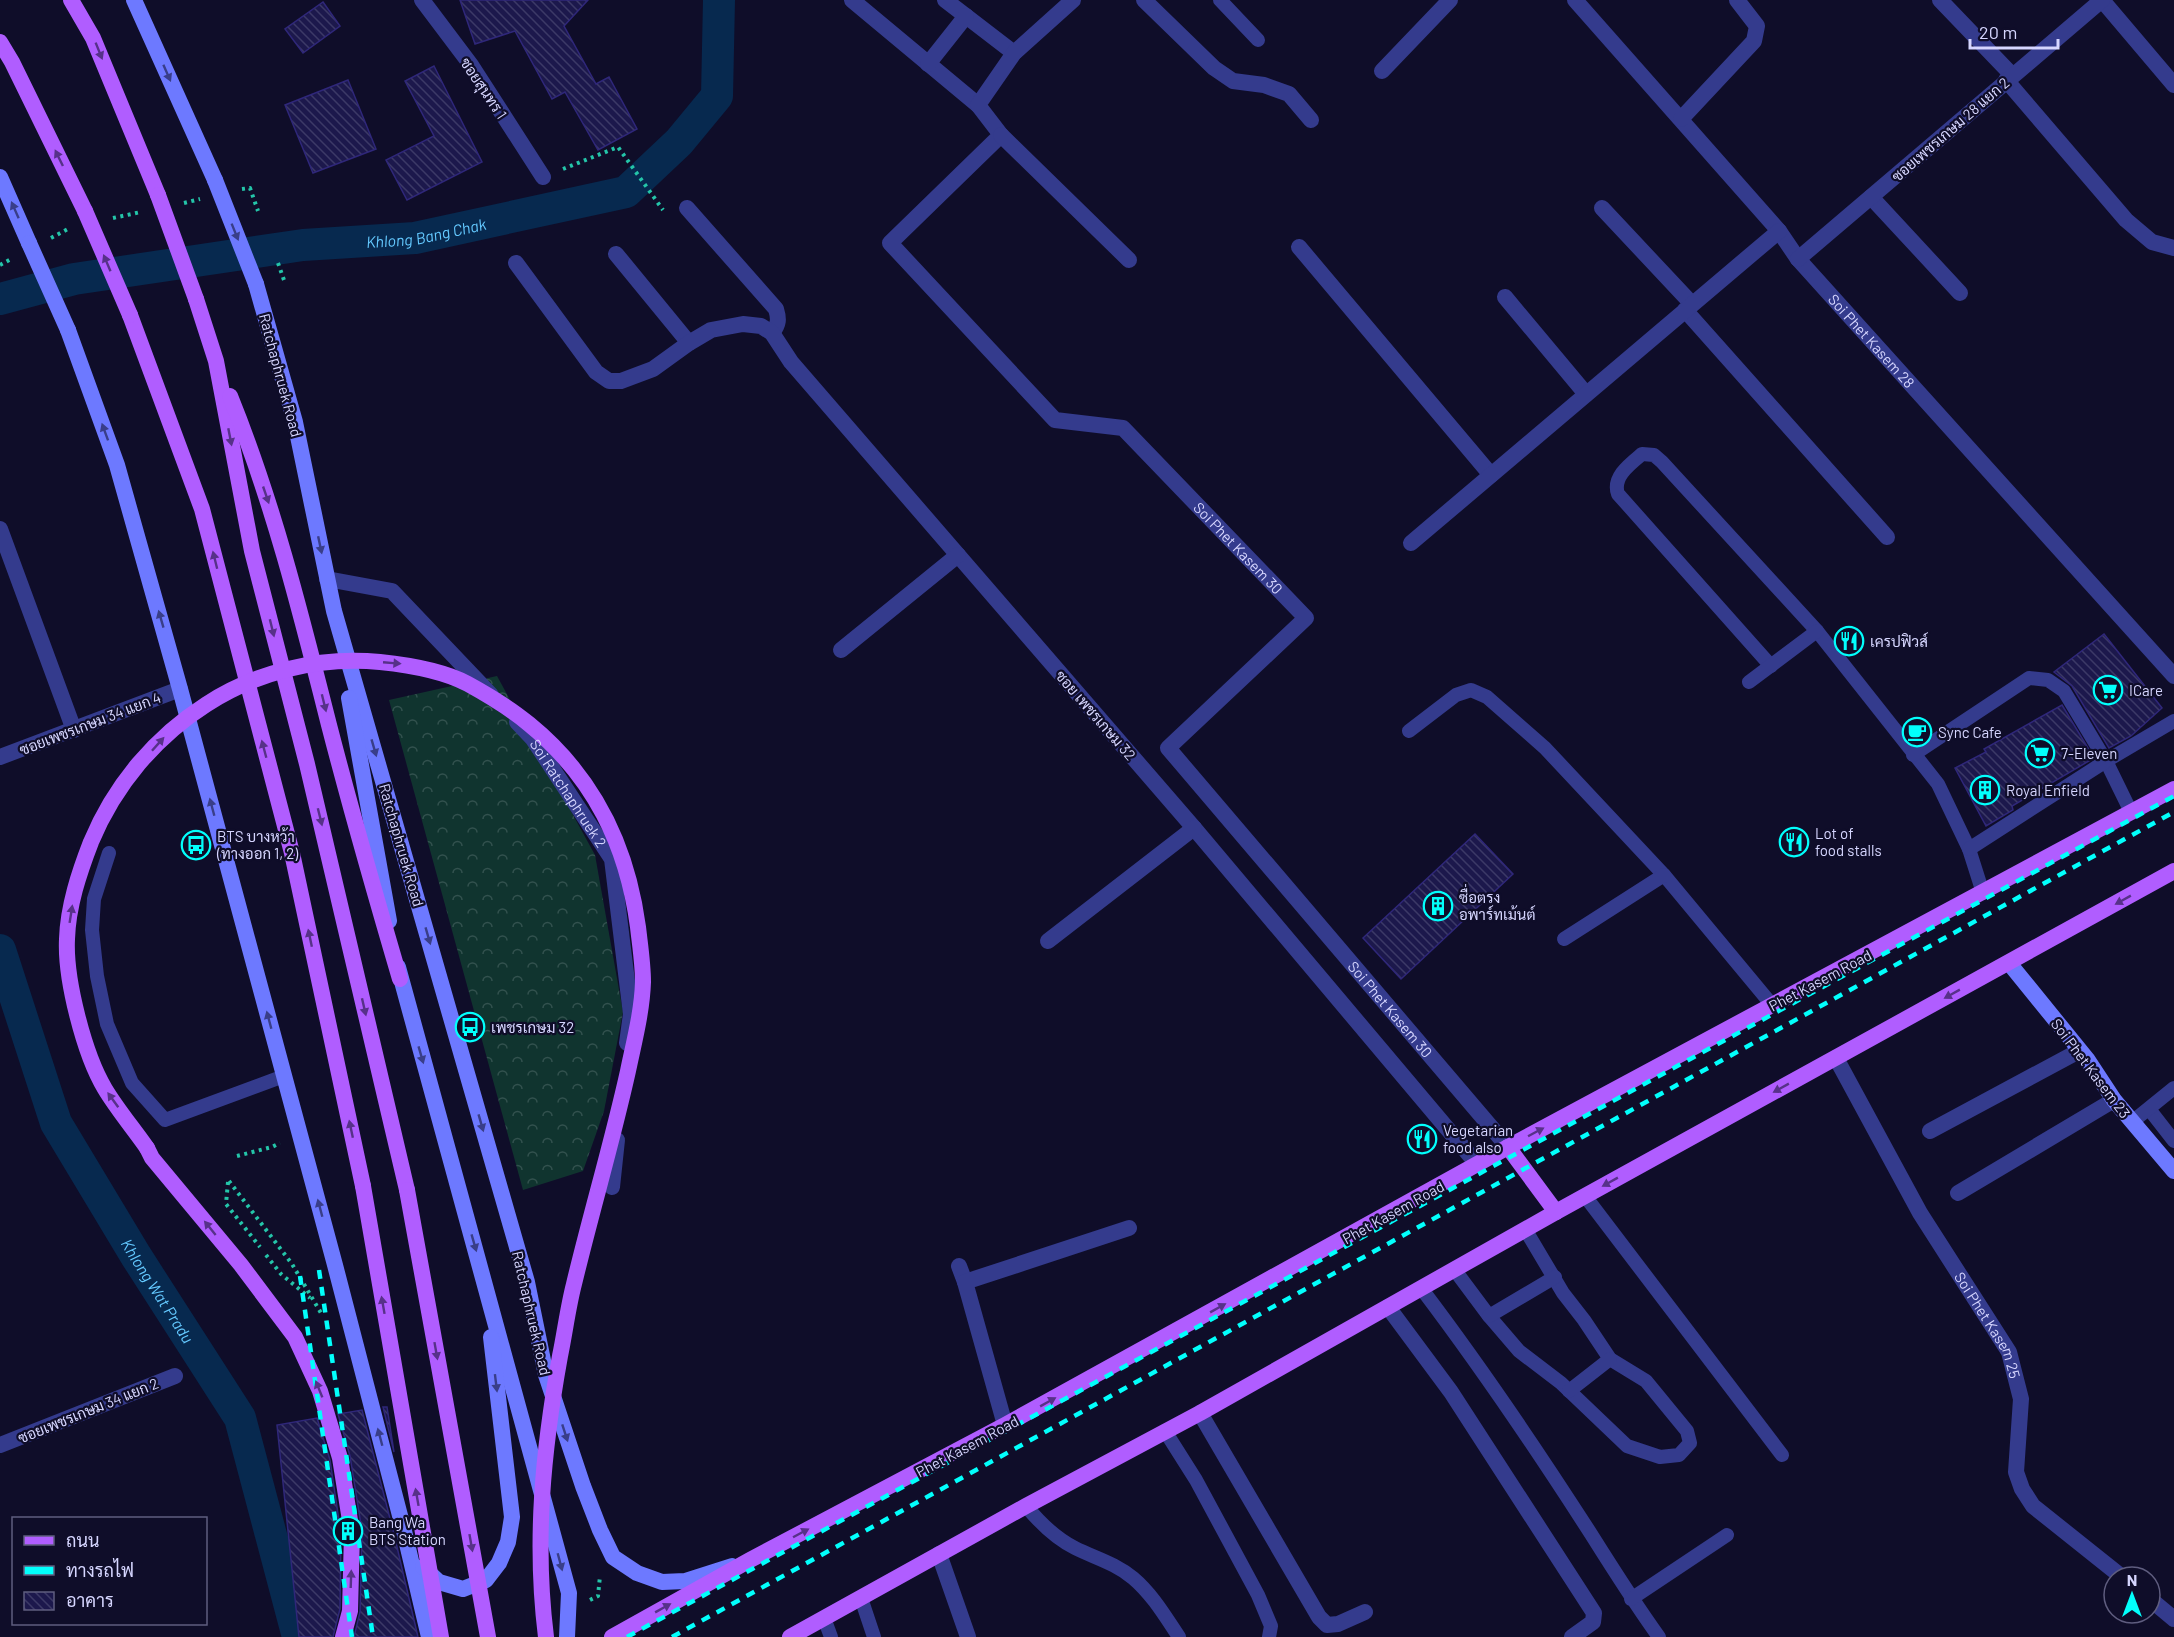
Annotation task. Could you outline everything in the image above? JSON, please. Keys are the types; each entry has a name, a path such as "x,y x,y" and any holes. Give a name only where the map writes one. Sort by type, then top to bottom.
{"main road":[{"path":"71,0 93,38 158,195 271,511 297,601 360,845 485,1283 569,1593 567,1637"},
{"name":"Ratchaphruek Road","path":"134,0 214,180 256,284 295,422 334,611 527,1282 546,1375 600,1530 614,1557 636,1573 662,1582 685,1581 750,1560"},
{"path":"0,42 12,62 81,219 130,315 202,509 292,853 363,1186 441,1637"},
{"path":"0,177 24,249 68,330 117,465 180,689 335,1264 429,1637"},
{"path":"216,362 252,551 310,775 407,1190 488,1637"},
{"path":"334,611 400,979"},
{"path":"343,1637 350,1611 352,1533 340,1458 320,1391 295,1337 241,1265 153,1158 103,1086 82,1035 72,991 67,940 77,876 100,820 128,776 173,727 210,700 268,674 354,660 412,665 465,682 524,720 561,751 596,799 618,841 634,894 643,980 640,1014 614,1135 573,1286 549,1415 539,1515 546,1637"},
{"name":"Phet Kasem Road","path":"612,1637 750,1560 1005,1425 1508,1147 2174,789"},
{"path":"790,1637 1026,1506 1200,1413 1525,1229 2174,872"},
{"name":"Soi Phet Kasem 23","path":"2009,963 2087,1059 2114,1100 2174,1171"},
{"path":"1508,1147 1556,1212"},
{"path":"404,1531 422,1566 439,1582 463,1589 486,1580 499,1563 508,1542 512,1517 485,1283"}],"street":[{"name":"ซอยสุนทร 1","path":"422,0 471,65 543,177"},
{"path":"852,0 978,105 1001,135 1129,260"},
{"path":"945,0 1014,53"},
{"path":"978,105 1014,53 1073,0"},
{"path":"1144,0 1214,68 1233,81 1264,85 1289,94 1311,120"},
{"path":"1382,70 1449,0"},
{"name":"Soi Phet Kasem 28","path":"1575,0 1779,231 1798,259 2174,676"},
{"path":"1681,119 1754,40 1757,26 1737,0"},
{"path":"1940,0 2009,78 2126,220 2152,242 2174,248"},
{"path":"2102,0 2174,85"},
{"name":"ซอยเพชรเกษม 28 แยก 2","path":"1798,259 2102,0"},
{"path":"928,64 966,16"},
{"name":"Soi Phet Kasem 30","path":"1001,135 890,243 1055,420 1124,428 1306,618 1168,748 1508,1147"},
{"path":"1871,196 1960,292"},
{"path":"516,263 596,372 609,381 621,381 653,369 711,330 743,324 761,326 772,333 778,326 776,309 687,208"},
{"path":"1602,208 1887,537"},
{"path":"1411,543 1779,231"},
{"path":"1299,247 1491,475"},
{"path":"616,254 689,343"},
{"path":"1505,297 1586,394"},
{"name":"ซอย เพชรเกษม 32","path":"772,333 791,362 1194,828 1478,1165"},
{"path":"0,529 74,730"},
{"path":"841,650 958,555"},
{"name":"Soi Ratchaphruek 2","path":"327,579 392,591 533,739 612,860 631,1014 612,1187"},
{"name":"ซอยเพชรเกษม 34 แยก 4","path":"0,757 180,689"},
{"path":"1048,941 1194,828"},
{"path":"1930,1131 2079,1052"},
{"name":"Soi Phet Kasem 25","path":"1836,1058 1920,1213 2009,1352 2021,1399 2016,1472 2022,1490 2033,1506 2107,1565"},
{"path":"1958,1193 2114,1100"},
{"path":"1005,1425 962,1274 1129,1228"},
{"path":"1388,1307 1451,1392 1594,1613 1593,1622 1572,1637"},
{"name":"ซอยเพชรเกษม 34 แยก 2","path":"0,1445 175,1376"},
{"path":"1200,1413 1319,1617 1327,1625 1338,1624 1365,1612"},
{"path":"939,1554 968,1637"},
{"path":"2162,1609 2174,1619"}],"lane":[{"path":"1220,0 1258,40"},
{"path":"1771,666 1618,494 1616,483 1620,476 1642,454 1654,455 1662,462 1817,631 1938,784 1969,849 1983,893"},
{"path":"1749,682 1817,631"},
{"path":"1913,755 2029,678 2048,680 2064,691 2106,760 2131,812"},
{"path":"1409,731 1456,695 1471,690 1487,697 1545,748 1664,875 1772,1005"},
{"path":"1969,849 2106,760 2174,722"},
{"path":"109,853 94,899 92,930 97,976 107,1024 132,1083 165,1120 284,1076"},
{"path":"1564,939 1664,875"},
{"path":"2132,1122 2174,1088"},
{"path":"2149,1108 2174,1142"},
{"path":"1585,1196 1782,1455"},
{"path":"1454,1269 1519,1351 1569,1391 1627,1446 1660,1457 1679,1455 1690,1443 1687,1431 1646,1381 1610,1359 1563,1293 1525,1229"},
{"path":"1489,1316 1555,1277"},
{"path":"1421,1288 1463,1344 1590,1533 1631,1599 1659,1637"},
{"path":"1569,1391 1610,1359"},
{"path":"1165,1431 1196,1480 1258,1595 1271,1626 1269,1637"},
{"path":"1026,1506 1047,1530 1074,1548 1108,1561 1133,1578 1151,1597 1179,1637"},
{"path":"1631,1599 1727,1535"},
{"path":"861,1598 874,1637"},
{"path":"824,1618 831,1637"}],"path":[{"path":"543,177 618,147 671,221 687,208"},
{"path":"239,190 250,188 258,211"},
{"path":"181,203 204,198"},
{"path":"112,219 147,211"},
{"path":"47,239 81,219"},
{"path":"0,265 24,249"},
{"path":"278,263 285,283"},
{"path":"237,1156 272,1147 290,1138"},
{"path":"228,1181 292,1264 314,1301 281,1274 226,1203 228,1181"}],"green space":[{"path":"497,676 595,855 623,1012 604,1111 583,1171 523,1190 389,700"}],"building":[{"path":"460,0 588,0 564,26 596,84 609,77 637,129 598,150 565,92 552,99 515,31 475,44"},
{"path":"323,2 340,26 303,53 285,29"},
{"path":"434,66 482,162 407,200 386,160 434,136 405,81"},
{"path":"348,80 376,149 313,173 285,105"},
{"name":"ICare","path":"2104,634 2162,708 2131,736 2109,748 2072,686 2054,672"},
{"name":"7-Eleven","path":"2062,705 2094,758 2012,806 2013,810 1986,826 1955,768 1986,752 1984,749"},
{"name":"ซื่อตรง อพาร์ทเม้นต์","path":"1475,834 1513,874 1401,979 1363,938"},
{"path":"383,1407 387,1407 394,1452"},
{"path":"362,1410 418,1637 354,1637 360,1612 362,1531 350,1456 338,1414"},
{"path":"317,1418 330,1460 341,1534 340,1609 333,1637 299,1637 277,1425"}],"waterway":[{"name":"Khlong Bang Chak","path":"0,299 74,279 303,245 415,238 626,192 679,142 717,96 719,0"},
{"name":"Khlong Wat Pradu","path":"0,950 56,1123 136,1256 240,1418 298,1637"}],"railway":[{"path":"627,1637 2174,796"},
{"path":"672,1637 2174,812"},
{"path":"319,1270 373,1637"},
{"path":"300,1276 352,1637"}],"place":[{"name":"เครปฟิวส์","path":"1849,641"},
{"name":"ICare","path":"2108,690"},
{"name":"Sync Cafe","path":"1917,732"},
{"name":"7-Eleven","path":"2040,753"},
{"name":"Royal Enfield","path":"1985,790"},
{"name":"Lot of food stalls","path":"1794,842"},
{"name":"BTS บางหว้า (ทางออก 1, 2)","path":"196,845"},
{"name":"ซื่อตรง อพาร์ทเม้นต์","path":"1438,906"},
{"name":"เพชรเกษม 32","path":"470,1027"},
{"name":"Vegetarian food also","path":"1422,1139"},
{"name":"Bang Wa BTS Station","path":"348,1531"}]}
